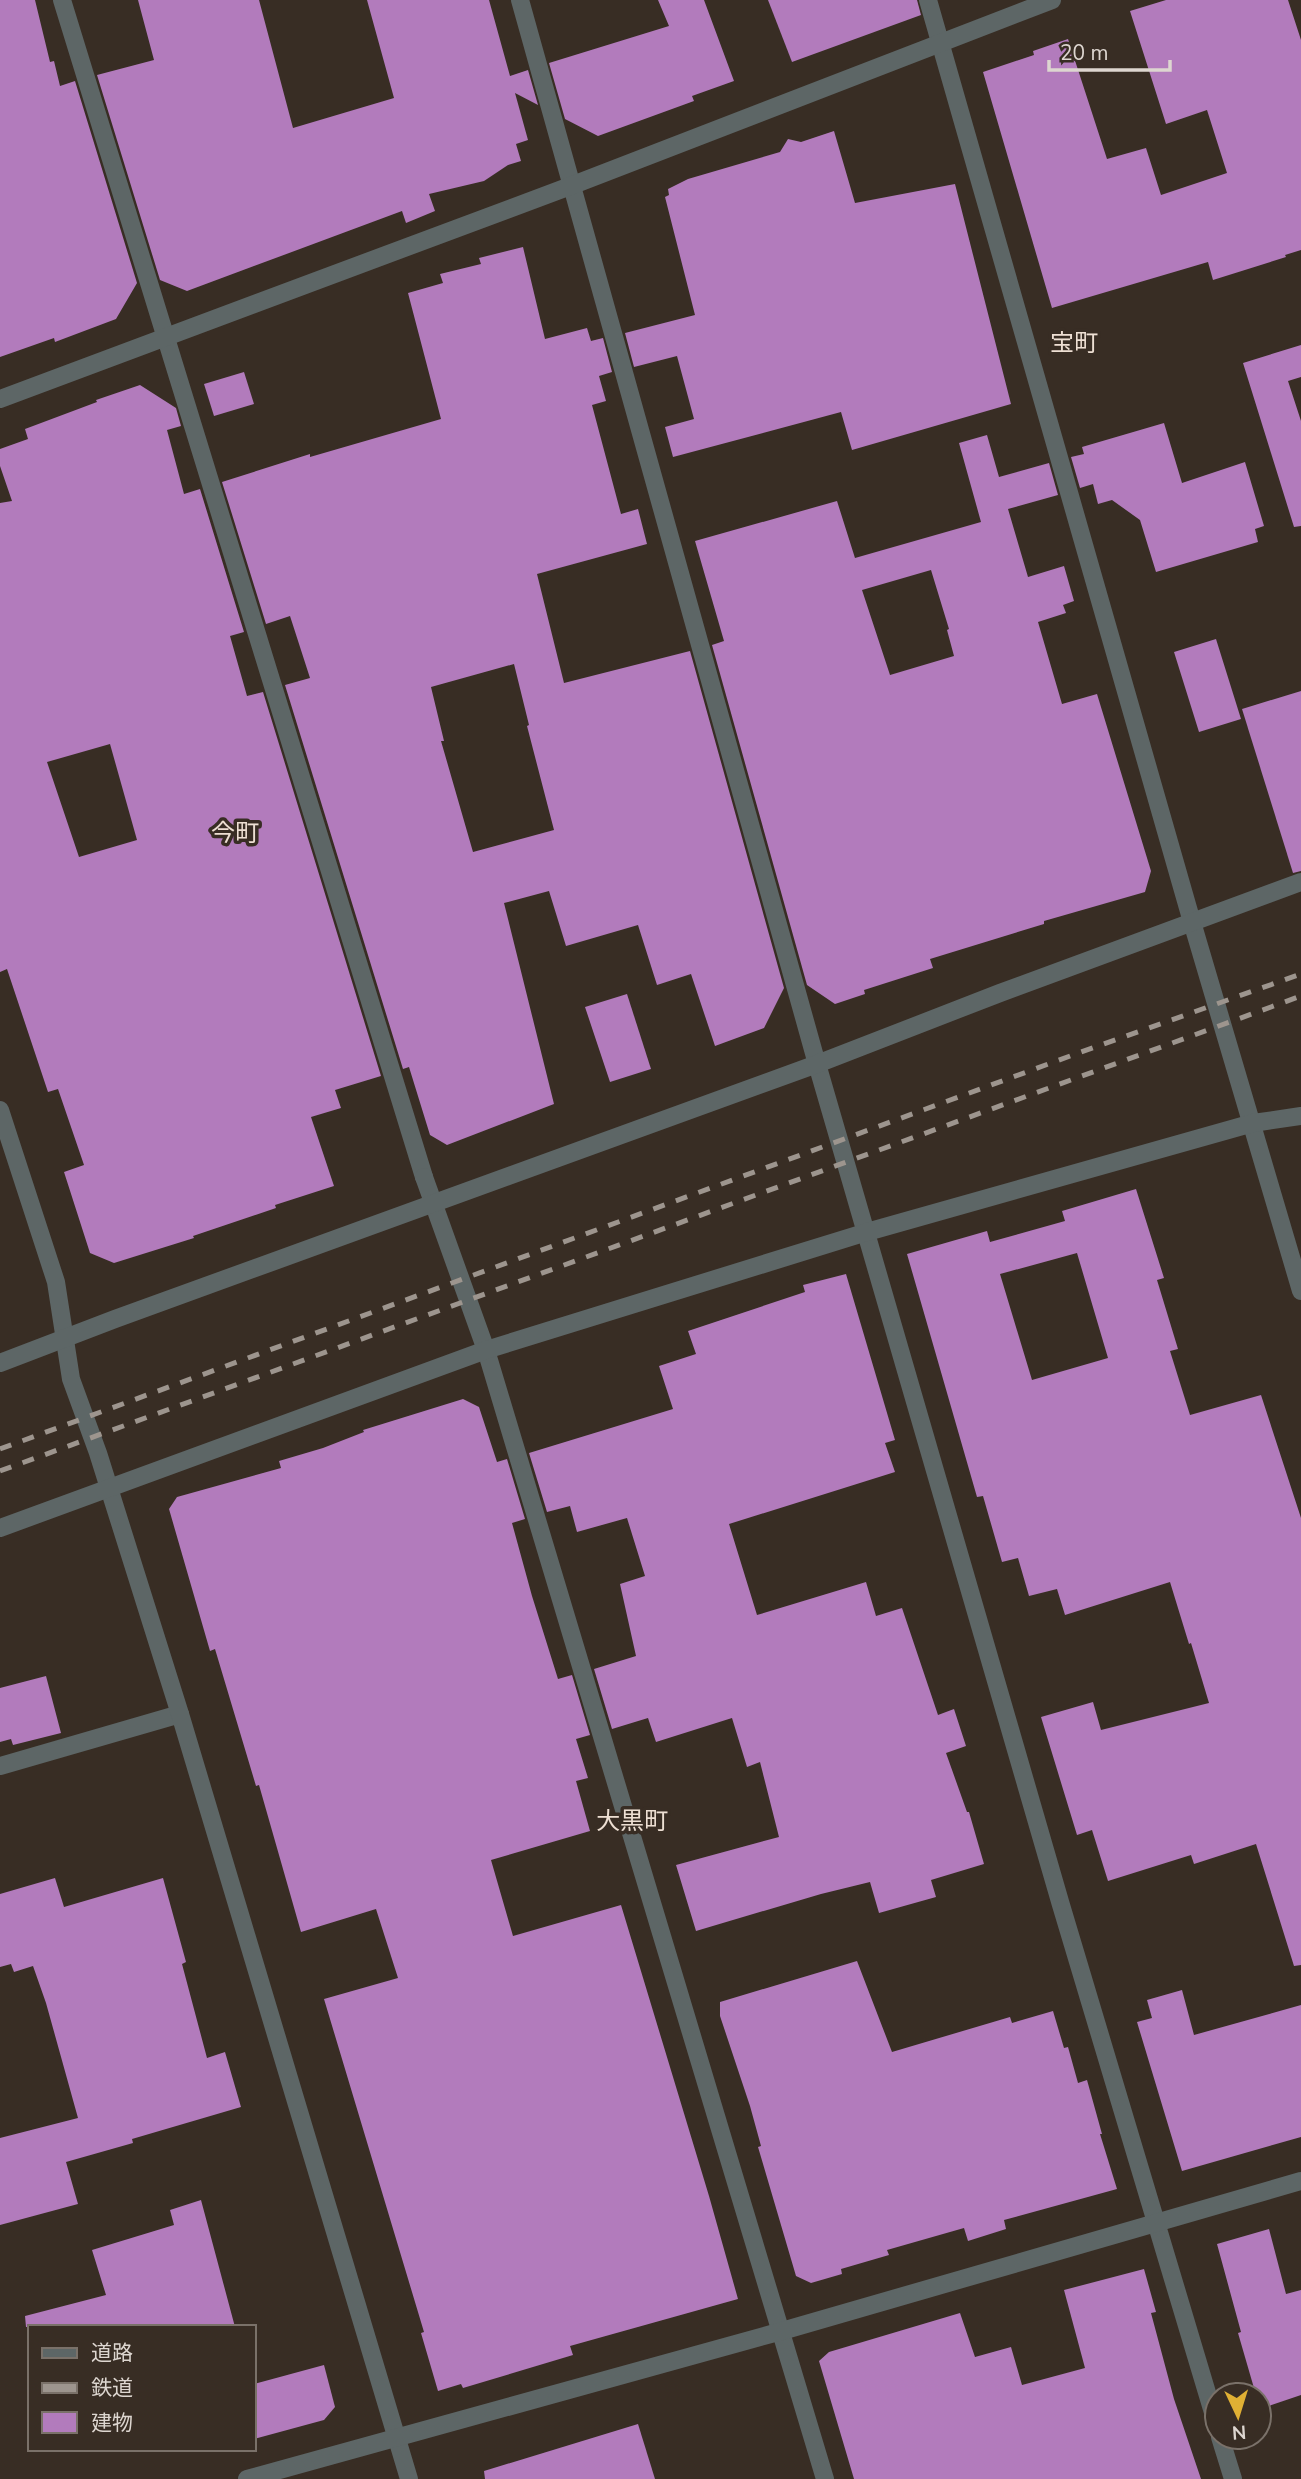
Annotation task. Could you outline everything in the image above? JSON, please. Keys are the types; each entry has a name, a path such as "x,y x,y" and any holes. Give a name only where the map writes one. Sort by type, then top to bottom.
{"street":[{"path":"62,0 432,1204 486,1350 825,2479"},
{"path":"520,0 817,1064 1057,1892 1203,2381"},
{"path":"928,0 1192,922 1301,1291"},
{"path":"0,399 573,185 1052,0"},
{"path":"0,1363 817,1064 1301,881"},
{"path":"0,1110 56,1282 71,1379 99,1453 107,1488 180,1714 409,2479"},
{"path":"0,1528 486,1350 867,1232 1252,1123 1301,1116"},
{"path":"0,1766 180,1714"},
{"path":"247,2479 782,2331 1301,2181"},
{"path":"1224,2451 1233,2479"}],"building":[{"path":"0,0 35,0 50,62 54,61 60,86 75,81 137,283 116,319 55,342 54,338 0,357"},
{"path":"138,0 259,0 293,128 394,98 367,0 489,0 510,76 528,70 538,105 515,93 528,140 516,144 521,161 508,165 484,181 429,194 435,211 406,223 402,211 187,291 160,280 97,75 154,60"},
{"path":"658,0 704,0 734,81 692,96 694,101 598,136 565,119 549,63 669,26"},
{"path":"768,0 917,0 921,15 792,62"},
{"path":"1166,0 1288,0 1301,40 1301,250 1213,280 1208,262 1052,308 983,72 1034,55 1033,51 1068,39 1107,159 1146,148 1161,195 1227,173 1207,110 1166,124 1130,11"},
{"path":"834,131 855,203 955,184 1011,404 852,450 841,412 673,457 665,427 694,419 677,356 634,367 625,333 695,315 665,197 669,195 668,189 688,179 780,152 788,139 801,142"},
{"path":"523,247 545,339 587,328 591,341 603,338 612,372 599,376 606,401 592,405 621,514 638,509 647,544 537,574 564,683 690,651 784,988 764,1028 715,1046 691,974 657,985 638,925 566,946 549,891 504,903 554,1104 447,1145 430,1135 409,1067 403,1069 285,685 310,678 290,616 266,624 222,482 310,454 310,457 441,419 408,293 443,283 440,274 481,264 479,258","holes":["514,664 529,725 527,726 554,830 473,852 441,741 444,741 431,687"]},
{"path":"1301,345 1301,377 1288,381 1301,421 1301,526 1294,527 1243,363"},
{"path":"244,372 254,404 214,416 204,384"},
{"path":"140,385 176,408 181,426 167,430 184,494 200,489 244,632 230,636 247,696 263,692 381,1076 335,1090 341,1108 311,1117 334,1186 275,1205 276,1208 193,1236 194,1238 114,1263 90,1253 64,1172 84,1165 58,1089 48,1092 7,969 0,972 0,503 12,501 0,466 0,449 28,439 25,429 97,402 96,400","holes":["110,744 137,840 79,857 47,762"]},
{"path":"1164,423 1182,483 1245,462 1264,526 1255,529 1258,542 1156,572 1140,520 1112,500 1098,504 1093,484 1080,488 1071,457 1084,454 1082,447"},
{"path":"987,435 999,477 1049,463 1058,495 1008,509 1028,577 1064,566 1074,601 1063,605 1066,613 1038,622 1062,704 1097,694 1151,871 1145,892 1044,921 1044,924 930,959 933,968 864,990 865,994 835,1004 807,985 712,645 724,641 695,541 837,501 855,558 981,522 959,443","holes":["931,570 949,629 947,630 954,656 890,675 862,590"]},
{"path":"1216,639 1241,719 1199,732 1174,652"},
{"path":"1301,691 1301,871 1293,873 1242,709"},
{"path":"627,994 651,1069 610,1082 585,1007"},
{"path":"1136,1189 1164,1278 1157,1280 1178,1349 1170,1351 1190,1415 1261,1395 1301,1518 1301,1965 1294,1966 1256,1844 1194,1864 1191,1855 1108,1881 1092,1830 1077,1835 1041,1717 1093,1702 1101,1730 1209,1703 1170,1582 1065,1615 1057,1589 1029,1596 1018,1558 1002,1562 983,1496 977,1497 907,1254 987,1231 990,1242 1065,1221 1062,1211","holes":["1077,1253 1108,1358 1032,1380 1000,1274"]},
{"path":"846,1274 895,1440 885,1443 895,1472 729,1524 757,1615 866,1582 876,1616 902,1608 938,1715 954,1709 966,1746 946,1753 969,1812 984,1864 931,1880 936,1897 879,1913 870,1882 696,1931 676,1865 779,1837 760,1762 747,1767 732,1718 656,1742 648,1718 612,1729 594,1669 636,1656 620,1584 645,1576 627,1518 577,1532 570,1506 547,1512 529,1453 673,1409 659,1366 696,1354 688,1331 805,1292 803,1285"},
{"path":"463,1399 479,1407 497,1462 507,1459 525,1519 512,1523 532,1596 558,1679 572,1675 590,1735 576,1739 588,1778 576,1781 590,1831 491,1860 513,1936 621,1905 738,2299 570,2346 573,2355 463,2388 461,2384 438,2391 421,2333 424,2332 324,1999 398,1978 376,1909 301,1932 259,1785 256,1786 215,1649 210,1651 169,1509 177,1497 281,1468 279,1461 323,1448 364,1432 363,1430"},
{"path":"46,1676 61,1733 13,1745 11,1739 0,1742 0,1688"},
{"path":"55,1878 64,1907 163,1878 186,1962 182,1964 207,2058 225,2052 241,2107 132,2139 133,2143 66,2162 78,2204 0,2225 0,2138 78,2118 33,1966 14,1972 11,1964 0,1967 0,1894"},
{"path":"857,1961 892,2052 1010,2017 1012,2023 1053,2011 1064,2048 1068,2047 1078,2083 1087,2080 1117,2189 1004,2220 1006,2229 968,2241 964,2228 887,2250 889,2255 841,2269 842,2274 811,2283 796,2276 758,2147 761,2146 750,2106 720,2016 720,2002"},
{"path":"1182,1990 1194,2035 1301,2005 1301,2137 1182,2171 1137,2022 1152,2018 1147,2000"},
{"path":"201,2200 234,2325 26,2327 25,2316 106,2295 92,2250 174,2225 170,2210"},
{"path":"1269,2229 1286,2294 1301,2290 1301,2395 1273,2405 1273,2381 1252,2381 1217,2244"},
{"path":"1144,2269 1156,2312 1151,2313 1174,2399 1201,2479 854,2479 819,2361 829,2352 960,2313 975,2357 1011,2347 1022,2385 1085,2368 1064,2290"},
{"path":"324,2365 335,2407 324,2420 256,2438 256,2383"},
{"path":"638,2424 655,2479 485,2479 484,2471"}],"railway":[{"path":"0,1449 1081,1052 1301,974"},
{"path":"0,1471 1301,996"}],"district":[{"name":"宝町","path":"1074,343"},
{"name":"今町","path":"235,833"},
{"name":"大黒町","path":"632,1821"}]}
